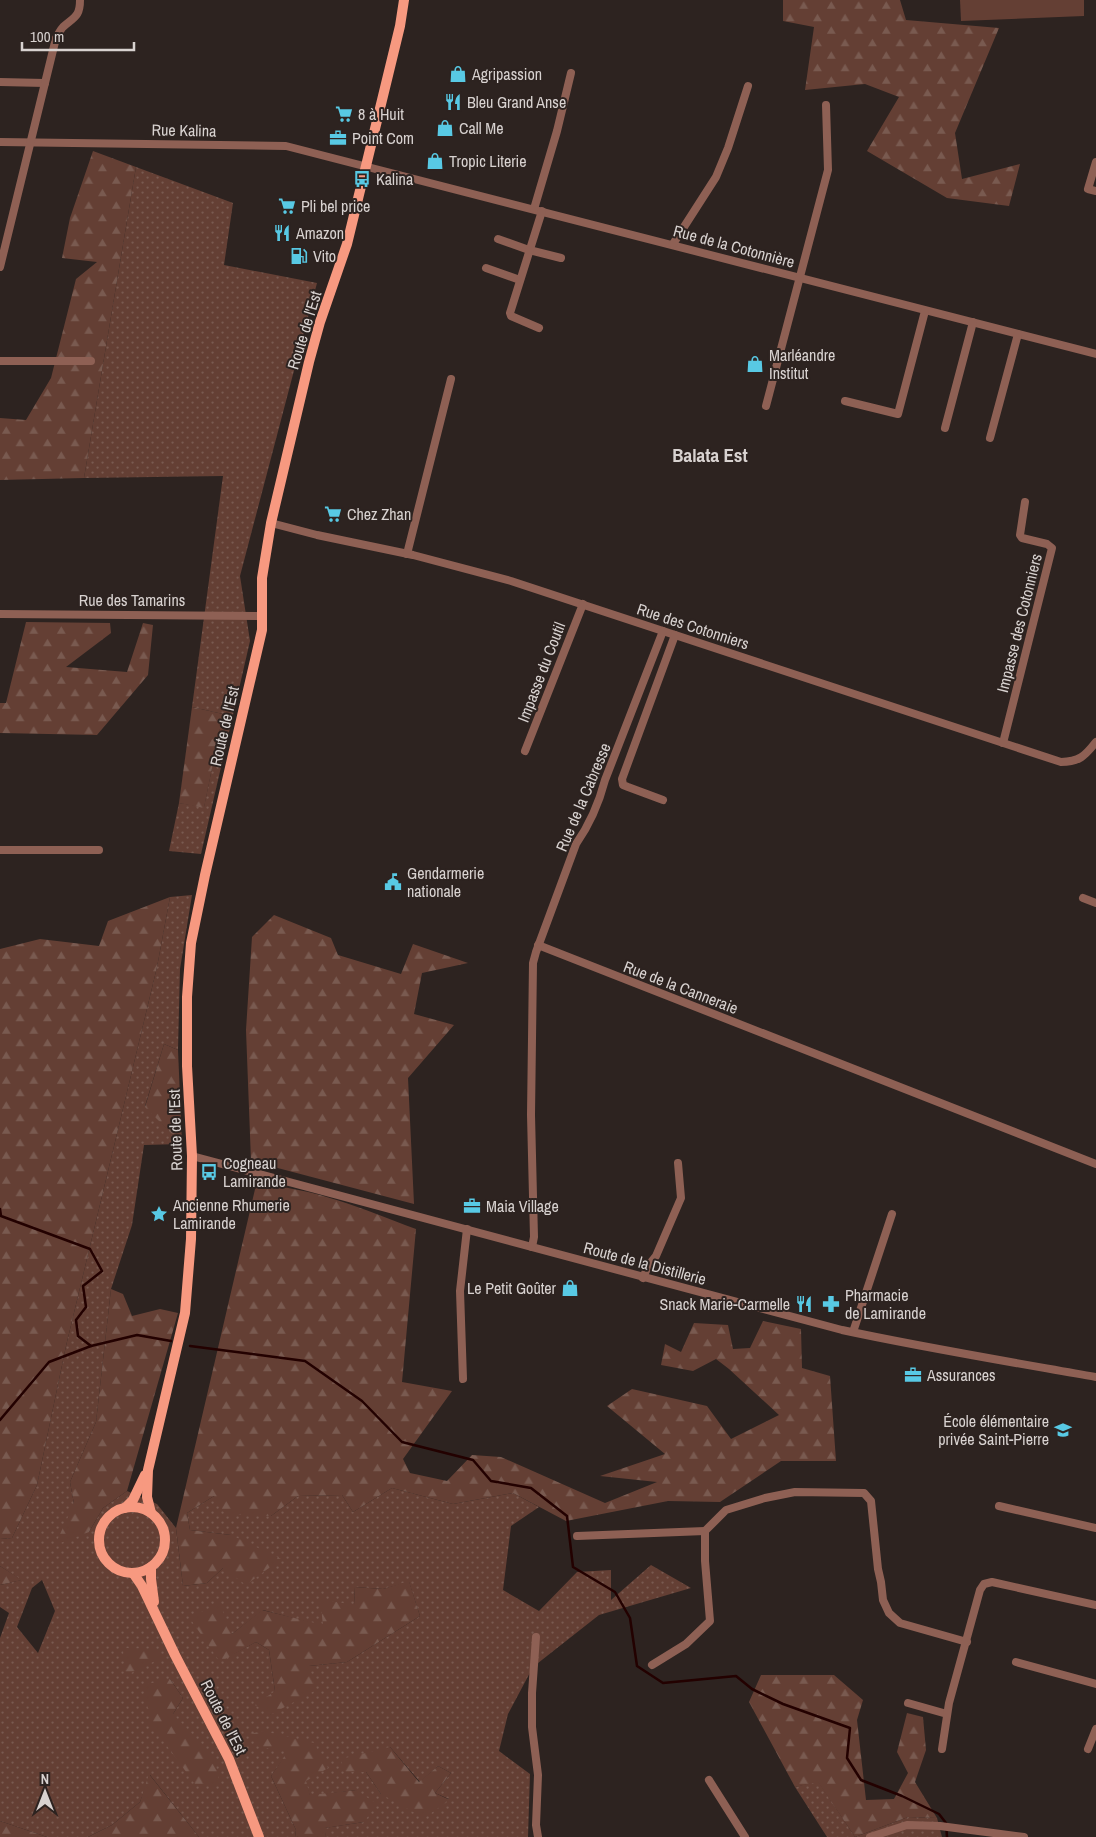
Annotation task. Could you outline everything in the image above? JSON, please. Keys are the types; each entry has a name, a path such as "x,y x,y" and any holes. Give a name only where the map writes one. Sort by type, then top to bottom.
{"main road":[{"name":"Route de l'Est","path":"150,1513 147,1497 148,1470 185,1313 192,1239 192,1156 187,1057 187,997 191,943 262,630 264,616 262,578 271,523 309,362 320,322 347,244 400,26 404,0"},
{"name":"Route de l'Est","path":"125,1508 133,1500 148,1470"},
{"path":"125,1508 143,1509 150,1513 162,1527 165,1544 158,1560 142,1571 133,1573 124,1572 109,1563 103,1556 99,1537 105,1522 117,1511 125,1508"},
{"name":"Route de l'Est","path":"151,1566 156,1613"},
{"name":"Route de l'Est","path":"133,1573 156,1613 229,1759 259,1837"}],"street":[{"path":"0,267 29,142 56,38 62,28 72,21 80,10 80,0"},
{"path":"539,328 511,316 510,313 530,250 571,73"},
{"path":"0,82 45,83"},
{"path":"673,244 716,177 728,148 748,86"},
{"path":"766,406 828,170 826,104"},
{"name":"Rue Kalina","path":"0,142 286,146 366,165"},
{"path":"1096,162 1088,189 1096,191"},
{"name":"Rue de la Cotonnière","path":"366,165 1096,354"},
{"path":"498,239 561,258"},
{"path":"486,268 520,280"},
{"path":"845,401 898,414 925,311"},
{"path":"945,428 972,322"},
{"path":"990,438 1018,334"},
{"path":"0,361 91,361"},
{"path":"407,554 452,379"},
{"name":"Impasse des Cotonniers","path":"1003,744 1052,548 1047,544 1022,538 1020,535 1025,502"},
{"name":"Rue des Cotonniers","path":"271,523 407,554 511,581 1061,762 1072,762 1087,753 1096,742"},
{"name":"Impasse du Coutil","path":"525,751 583,604"},
{"name":"Rue des Tamarins","path":"0,614 264,616"},
{"name":"Rue de la Cabresse","path":"538,945 576,844 586,829 598,804 605,780 663,630"},
{"path":"663,800 624,785 622,779 675,635"},
{"path":"0,850 99,850"},
{"path":"1084,898 1096,903"},
{"path":"532,1247 534,1237 532,976 538,945"},
{"name":"Rue de la Canneraie","path":"538,945 1096,1164"},
{"name":"Route de la Distillerie","path":"192,1156 643,1278 852,1332 969,1356 1015,1362 1096,1377"},
{"path":"643,1278 659,1250 681,1198 678,1163"},
{"path":"852,1332 892,1214"},
{"path":"463,1378 460,1291 467,1229"},
{"path":"577,1536 705,1531 726,1510 765,1498 795,1492 864,1493 871,1501 882,1600 890,1613 900,1623 967,1642"},
{"path":"999,1506 1096,1528"},
{"path":"652,1666 686,1644 710,1621 705,1561 705,1531"},
{"path":"942,1749 947,1714 956,1678 980,1590 984,1584 992,1582 1096,1604"},
{"path":"536,1636 532,1692 532,1727 538,1775 536,1825 538,1837"},
{"path":"1016,1662 1096,1684"},
{"path":"908,1702 947,1714"},
{"path":"1088,1750 1096,1729"},
{"path":"709,1780 745,1837"},
{"path":"870,1837 907,1825 940,1826 1024,1837"}],"green space":[{"path":"783,0 900,0 906,20 999,28 955,133 962,179 1020,164 1009,206 947,198 867,151 899,97 865,84 805,90 814,27 783,21"},
{"path":"960,0 1084,0 1084,16 961,21"},
{"path":"93,151 136,167 84,478 0,480 0,418 26,420 51,378 76,279 97,262 62,258 70,218"},
{"path":"136,167 233,203 224,265 317,283 240,576 250,641 201,854 169,851 179,803 204,807 223,714 192,707 223,476 84,478"},
{"path":"26,622 110,623 111,633 66,667 127,672 143,623 153,625 148,675 97,735 0,733 0,703 6,703"},
{"path":"192,707 223,714 204,808 179,803"},
{"path":"192,895 180,969 178,1050 164,1044 145,1106 182,1144 144,1145 132,1225 111,1289 96,1422 70,1482 74,1504 89,1532 103,1508 127,1491 157,1504 176,1528 183,1586 207,1583 223,1568 231,1535 190,1530 187,1513 214,1496 271,1516 298,1496 342,1495 353,1512 392,1488 453,1504 513,1493 539,1507 511,1526 503,1590 539,1611 577,1572 611,1570 611,1600 651,1565 691,1588 599,1615 533,1667 508,1714 499,1751 530,1774 528,1837 326,1837 324,1828 364,1822 356,1790 310,1796 305,1781 289,1751 271,1776 296,1830 295,1837 199,1837 150,1775 140,1802 112,1825 88,1837 47,1837 0,1821 0,1638 9,1613 0,1607 0,1585 21,1580 0,1566 0,1539 12,1538 37,1485 66,1346 157,967 170,897","holes":["42,1580 55,1611 38,1653 17,1627 32,1588","409,1582 420,1616 347,1662 309,1666 270,1715 275,1691 269,1650 256,1642 220,1661 232,1634 263,1610 323,1626 354,1605 355,1587 383,1589","170,1679 183,1698 173,1714","390,1747 420,1782 438,1766 451,1773 435,1793 449,1799 381,1794 366,1772"]},
{"path":"170,897 157,967 66,1346 37,1485 12,1538 0,1539 0,949 40,939 99,946 108,921"},
{"path":"274,915 331,938 338,955 401,974 413,944 468,963 422,973 414,1014 454,1025 408,1078 414,1204 251,1161 246,1030 252,937"},
{"path":"164,1044 178,1050 182,1144 145,1107"},
{"path":"256,1185 277,1186 317,1194 416,1229 402,1382 452,1391 403,1459 410,1473 447,1481 472,1455 501,1457 605,1503 657,1482 600,1476 665,1454 607,1406 632,1389 707,1406 731,1439 779,1415 716,1359 693,1371 661,1365 665,1344 681,1352 694,1323 728,1325 733,1349 750,1348 763,1321 801,1329 802,1368 830,1376 836,1461 781,1461 720,1502 668,1501 566,1521 513,1493 453,1504 392,1488 353,1512 342,1495 298,1496 271,1516 225,1514 214,1496 187,1513 190,1530 231,1535 281,1559 246,1585 223,1568 207,1583 183,1586 176,1528"},
{"path":"111,1289 123,1294 132,1316 160,1309 178,1313 127,1491 103,1508 89,1532 55,1545 74,1504 70,1482 96,1422"},
{"path":"0,1566 22,1580 0,1585"},
{"path":"409,1581 420,1616 347,1662 309,1666 316,1690 270,1715 255,1705 275,1691 269,1650 256,1642 220,1662 189,1617 220,1604 232,1634 262,1610 323,1625 320,1599 354,1605 355,1587 383,1589"},
{"path":"123,1648 158,1649 161,1658 125,1676"},
{"path":"761,1675 834,1675 863,1700 857,1720 866,1800 894,1799 908,1773 897,1752 907,1713 923,1717 926,1750 915,1782 937,1818 908,1817 855,1837 818,1782 795,1787 749,1702"},
{"path":"170,1679 183,1698 173,1714 214,1757 220,1784 195,1784 151,1724 143,1685"},
{"path":"263,1731 314,1743 328,1768 306,1781 310,1795 356,1790 377,1804 364,1822 325,1828 326,1837 295,1837 296,1830 271,1776 288,1751 259,1747 250,1734"},
{"path":"390,1747 419,1782 438,1766 451,1773 435,1793 450,1800 424,1818 381,1794 366,1772 344,1772 341,1759"},
{"path":"149,1774 199,1837 88,1837 112,1825 140,1802"},
{"path":"818,1781 855,1837 827,1837 795,1787"},
{"path":"908,1817 937,1818 942,1837 855,1837"},
{"path":"0,1821 47,1837 0,1837"}],"waterway":[{"path":"0,1209 1,1216 90,1249 102,1271 83,1286 86,1307 76,1320 78,1336 91,1346 137,1335 171,1341"},
{"path":"0,1420 49,1362 91,1346"},
{"path":"190,1346 305,1361 362,1401 402,1442 473,1460 491,1481 531,1488 567,1516 573,1567 615,1592 630,1618 637,1666 663,1683 736,1676 752,1689 783,1704 850,1728 847,1758 861,1780 902,1796 939,1814 946,1823 947,1837"}],"place":[{"name":"Agripassion","path":"458,74"},
{"name":"Bleu Grand Anse","path":"453,102"},
{"name":"8 à Huit","path":"344,114"},
{"name":"Call Me","path":"445,128"},
{"name":"Point Com","path":"338,138"},
{"name":"Tropic Literie","path":"435,161"},
{"name":"Kalina","path":"362,179"},
{"name":"Pli bel price","path":"287,206"},
{"name":"Amazon","path":"282,233"},
{"name":"Vito","path":"299,256"},
{"name":"Marléandre Institut","path":"755,364"},
{"name":"Chez Zhan","path":"333,514"},
{"name":"Gendarmerie nationale","path":"393,882"},
{"name":"Cogneau Lamirande","path":"209,1172"},
{"name":"Maia Village","path":"472,1206"},
{"name":"Ancienne Rhumerie Lamirande","path":"159,1214"},
{"name":"Le Petit Goûter","path":"570,1288"},
{"name":"Snack Marie-Carmelle","path":"804,1304"},
{"name":"Pharmacie de Lamirande","path":"831,1304"},
{"name":"Assurances","path":"913,1375"},
{"name":"École élémentaire privée Saint-Pierre","path":"1063,1430"}],"district":[{"name":"Balata Est","path":"710,455"}]}
